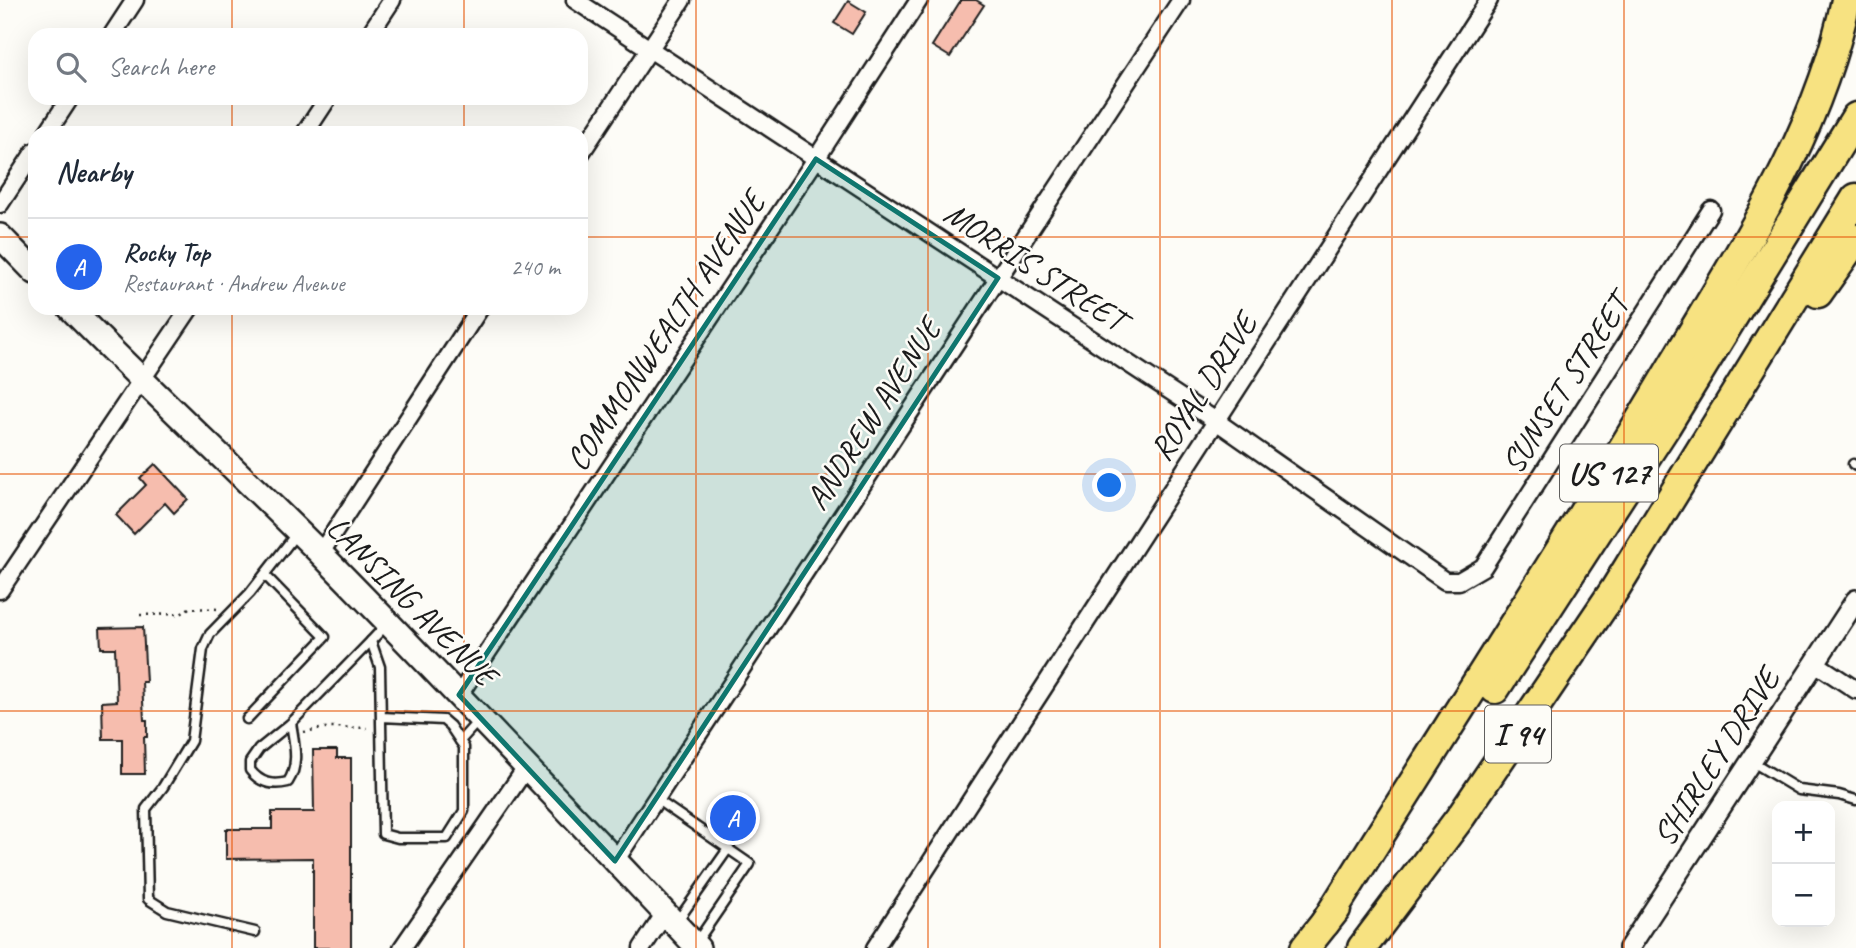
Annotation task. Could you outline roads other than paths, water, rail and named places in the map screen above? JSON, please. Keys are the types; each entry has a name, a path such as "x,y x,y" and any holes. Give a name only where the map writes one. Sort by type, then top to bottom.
{"highway":[{"name":"US 127","path":"1325,923 1602,485 1773,195 1818,97 1832,57 1846,0"},
{"name":"I 94","path":"1305,948 1418,797 1531,635 1666,426 1856,117"},
{"name":"I 94","path":"1362,948 1504,755 1664,513 1856,198"},
{"name":"US 127","path":"1664,513 1856,239"}],"main road":[{"path":"0,236 28,265"},
{"name":"LANSING AVENUE","path":"78,315 388,622 696,946"}],"street":[{"path":"117,28 135,0"},
{"path":"374,28 392,0"},
{"name":"MORRIS STREET","path":"575,0 1216,421 1438,579 1451,582 1459,580"},
{"path":"588,143 682,0"},
{"name":"COMMONWEALTH AVENUE","path":"459,695 919,0"},
{"name":"ANDREW AVENUE","path":"615,861 1181,0"},
{"name":"ROYAL DRIVE","path":"875,948 1489,0"},
{"path":"52,126 65,105"},
{"path":"310,126 323,105"},
{"path":"0,204 28,162"},
{"name":"SUNSET STREET","path":"1459,580 1483,567 1711,211"},
{"path":"0,590 185,315"},
{"path":"320,554 475,315"},
{"name":"SHIRLEY DRIVE","path":"1629,948 1856,600"},
{"path":"1815,663 1856,690"},
{"path":"402,948 526,768"},
{"path":"642,948 670,919"}],"lane":[{"path":"255,932 167,911 148,899 146,809 191,741 203,649 219,622 265,575 297,531"},
{"path":"247,719 325,637 265,575"},
{"path":"291,723 296,760 294,774 288,782 282,784 263,782 250,770 250,762 259,749 291,723 388,622"},
{"path":"371,641 380,667 383,834 398,838 447,838 464,811 464,747 443,720 382,717"},
{"path":"460,741 481,718"},
{"path":"1751,761 1800,790 1856,800"},
{"path":"656,799 750,864 696,946"},
{"path":"670,919 728,849"}],"place":[{"name":"Rocky Top","path":"733,818"}]}
